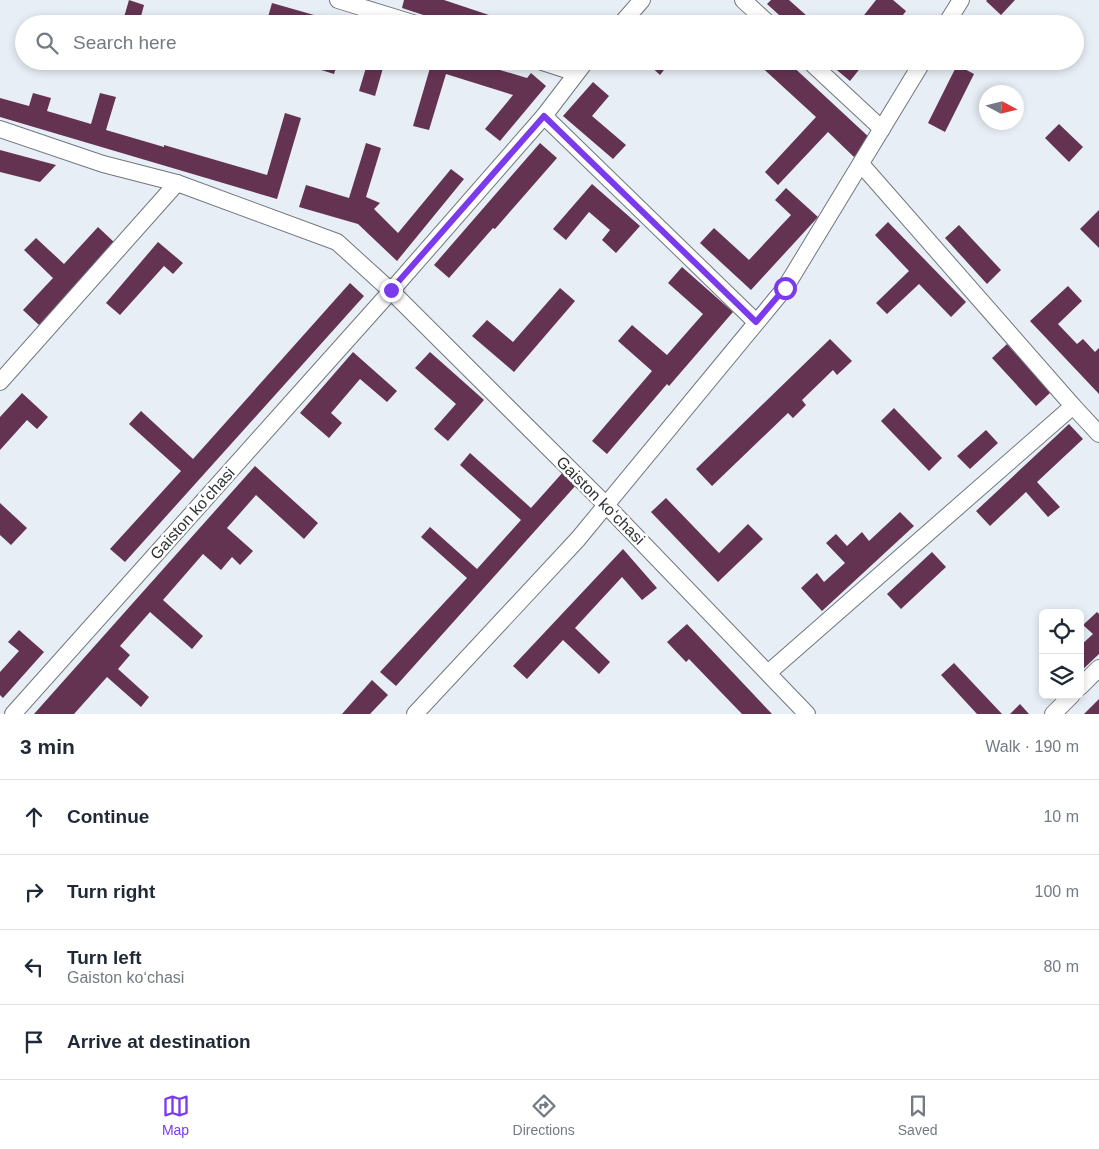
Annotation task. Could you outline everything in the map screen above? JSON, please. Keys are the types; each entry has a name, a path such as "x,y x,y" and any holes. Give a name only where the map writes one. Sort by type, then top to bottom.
{"street":[{"path":"338,0 387,15"},
{"path":"629,15 642,0"},
{"path":"743,0 759,15"},
{"path":"952,15 961,0"},
{"name":"Gaiston koʻchasi","path":"13,714 544,116 579,70"},
{"path":"819,70 882,129"},
{"path":"415,714 578,540 785,288 918,70"},
{"path":"544,116 756,322"},
{"path":"0,129 103,164 177,183 337,242 391,290"},
{"path":"861,164 1099,434"},
{"path":"0,382 177,183"},
{"name":"Gaiston koʻchasi","path":"391,290 606,505 768,673 802,712"},
{"path":"768,673 1073,406"},
{"path":"1084,683 1099,668"},
{"path":"1053,714 1068,699"}],"building":[{"path":"129,0 144,5 141,15 125,15"},
{"path":"404,0 444,0 489,15 423,15 402,8"},
{"path":"771,0 789,0 806,15 779,15 767,4"},
{"path":"876,0 893,0 906,11 903,15 864,15"},
{"path":"987,0 1015,0 1001,15"},
{"path":"272,3 314,15 269,15"},
{"path":"321,70 335,70 334,74"},
{"path":"365,70 382,70 375,96 359,91"},
{"path":"429,70 500,70 527,78 531,73 546,86 500,141 485,129 513,95 446,74 429,130 413,126"},
{"path":"655,70 664,70 660,75"},
{"path":"765,70 797,70 871,139 854,157 828,132 778,185 765,172 816,117"},
{"path":"837,70 859,70 850,81"},
{"path":"954,70 966,70 974,74 945,132 928,123"},
{"path":"593,82 609,96 592,116 626,145 613,159 563,116"},
{"path":"33,93 51,98 47,111 91,124 100,93 116,97 106,130 267,175 285,113 301,118 277,199 0,117 0,98 29,106"},
{"path":"1059,124 1083,147 1069,162 1045,138"},
{"path":"366,143 381,148 366,197 380,203 374,209 398,233 451,169 464,179 397,261 358,224 299,207 306,185 349,198"},
{"path":"540,143 557,158 449,278 434,265"},
{"path":"0,150 56,165 40,182 0,172"},
{"path":"592,184 640,226 616,253 602,240 610,230 589,212 566,240 553,229"},
{"path":"786,188 818,217 751,290 700,243 714,228 749,260 791,215 775,200"},
{"path":"1099,210 1099,248 1080,229"},
{"path":"888,222 966,302 951,317 919,284 887,314 876,303 909,271 875,235"},
{"path":"959,225 1001,270 987,284 945,238"},
{"path":"98,227 115,243 39,325 23,310 53,278 24,250 36,238 64,264"},
{"path":"158,242 183,263 173,274 164,266 120,315 106,303"},
{"path":"682,267 733,312 669,386 667,384 607,454 592,441 652,371 618,341 632,325 667,355 703,314 668,283"},
{"path":"350,283 364,296 125,562 110,549 181,471 129,424 141,411 193,459"},
{"path":"1068,286 1082,301 1058,324 1077,344 1083,339 1095,352 1099,348 1099,394 1030,321"},
{"path":"560,288 575,301 514,372 472,336 487,320 513,342"},
{"path":"830,339 852,361 837,375 833,370 802,400 806,405 793,418 788,413 712,486 696,469"},
{"path":"1007,344 1051,392 1036,406 992,358"},
{"path":"353,352 397,391 387,402 360,379 331,413 342,423 329,438 300,413"},
{"path":"430,352 484,400 448,441 434,429 456,404 415,368"},
{"path":"22,393 48,417 37,429 27,420 0,450 0,417"},
{"path":"894,408 942,458 929,471 881,421"},
{"path":"1069,424 1083,439 1037,482 1060,507 1048,517 1026,492 990,526 976,511"},
{"path":"986,430 998,443 970,469 957,456"},
{"path":"470,453 531,508 564,471 577,484 396,686 380,672 467,578 421,537 430,527 477,569 521,520 460,465"},
{"path":"255,466 318,523 304,539 256,495 227,528 253,551 240,565 232,557 221,570 203,554 163,600 203,636 192,649 150,612 120,646 130,655 118,669 149,697 141,707 107,677 74,714 34,714"},
{"path":"666,498 719,553 748,524 763,539 718,582 651,512"},
{"path":"0,503 27,528 11,545 0,535"},
{"path":"900,512 914,526 822,611 801,588 817,573 824,582 845,563 826,543 836,534 847,546 862,532 869,541"},
{"path":"623,549 657,588 642,600 622,577 575,628 610,662 599,674 563,640 527,679 513,666"},
{"path":"932,552 946,567 901,609 887,594"},
{"path":"1097,612 1099,614 1099,654 1084,668 1084,642 1093,634 1084,624"},
{"path":"687,624 772,714 742,714 689,659 686,662 667,642"},
{"path":"19,630 44,652 3,698 0,695 0,672 19,651 8,642"},
{"path":"954,663 1002,714 977,714 941,675"},
{"path":"372,680 388,695 370,714 342,714"},
{"path":"1099,699 1099,714 1084,714"},
{"path":"1020,704 1029,714 1010,714"}],"route":[{"path":"391,290 544,116 756,322 785,288"}]}
